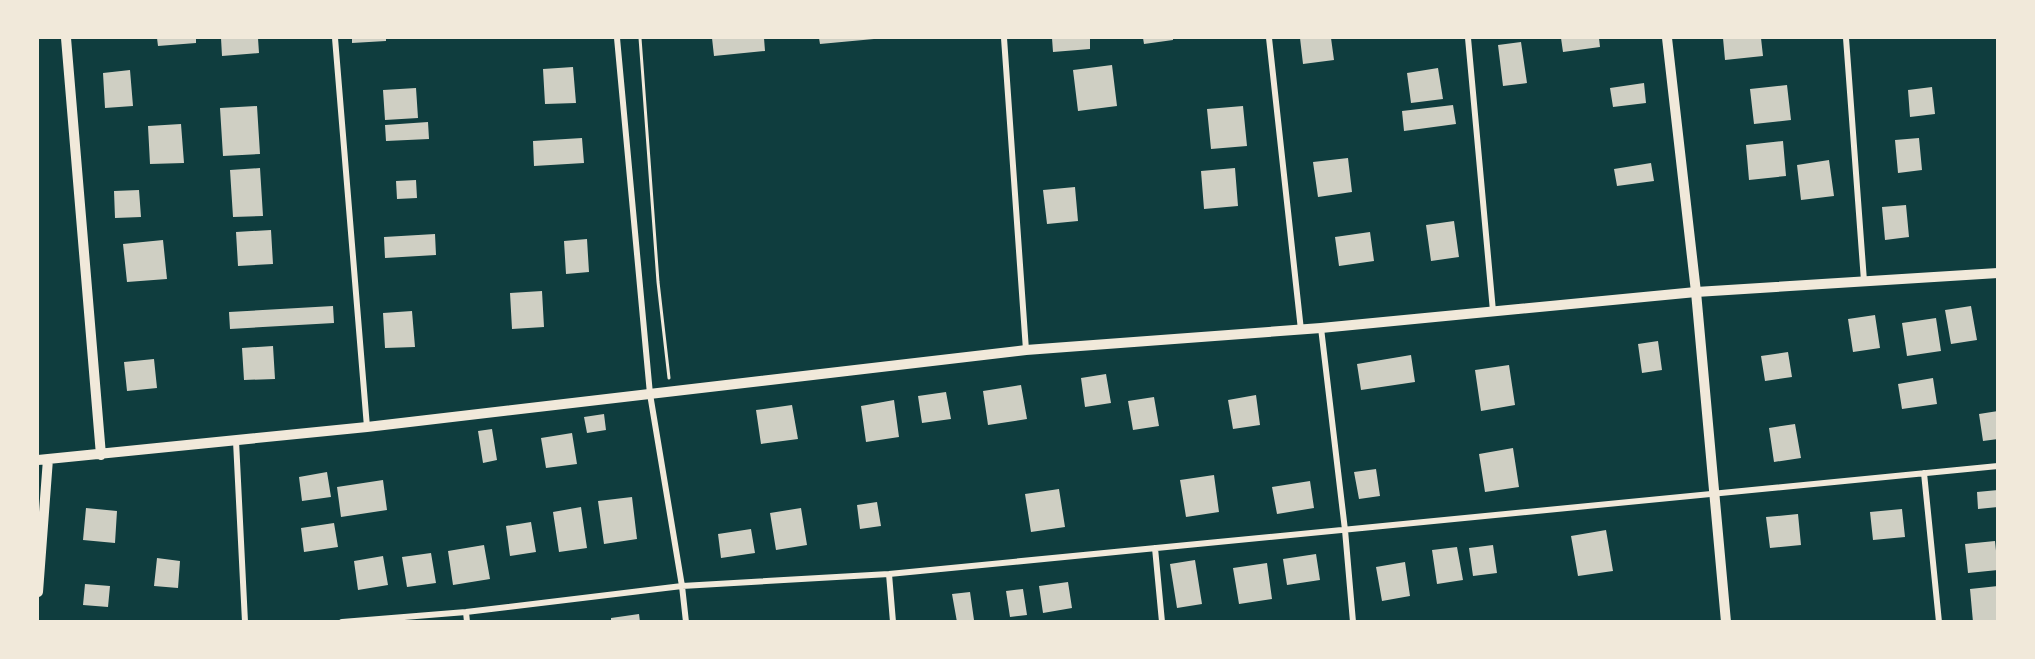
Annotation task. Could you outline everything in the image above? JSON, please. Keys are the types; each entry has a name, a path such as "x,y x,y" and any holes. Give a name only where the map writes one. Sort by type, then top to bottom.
{"street":[{"path":"66,38 102,455"},
{"path":"335,38 367,427"},
{"path":"617,38 650,394 686,621"},
{"path":"1004,38 1026,350"},
{"path":"1269,38 1301,330"},
{"path":"1468,38 1492,311"},
{"path":"1667,38 1696,292 1726,621"},
{"path":"1846,38 1864,281"},
{"path":"38,592 43,460 367,427 1026,350 1301,330 1696,292 1998,273"},
{"path":"1321,328 1345,530 1353,621"},
{"path":"236,441 245,621"},
{"path":"342,621 466,612 682,586 889,574 1998,466"},
{"path":"1924,473 1939,621"},
{"path":"1155,548 1162,621"},
{"path":"889,574 893,621"},
{"path":"466,612 467,621"}],"path":[{"path":"640,38 658,282 670,392"}],"building":[{"path":"157,38 196,38 196,43 158,46"},
{"path":"221,38 258,38 259,53 222,56"},
{"path":"352,38 386,38 386,41 352,43"},
{"path":"712,38 764,38 765,51 714,56"},
{"path":"819,38 874,38 874,39 820,44"},
{"path":"1052,38 1090,38 1090,49 1053,52"},
{"path":"1143,38 1173,38 1173,40 1144,44"},
{"path":"1300,38 1331,38 1334,60 1303,64"},
{"path":"1561,38 1599,38 1600,47 1563,52"},
{"path":"1723,38 1761,38 1763,56 1725,60"},
{"path":"1521,42 1527,83 1503,86 1498,45"},
{"path":"1112,65 1117,106 1078,111 1073,70"},
{"path":"573,67 576,103 545,104 543,69"},
{"path":"1438,68 1443,99 1411,103 1407,73"},
{"path":"130,70 133,106 105,108 103,73"},
{"path":"1644,83 1646,103 1613,107 1610,88"},
{"path":"1787,85 1791,120 1754,124 1750,89"},
{"path":"1932,87 1935,114 1910,117 1908,90"},
{"path":"416,88 418,118 385,120 383,90"},
{"path":"1453,105 1456,124 1404,131 1402,111"},
{"path":"257,106 260,154 223,156 220,108"},
{"path":"1243,106 1247,146 1211,149 1207,109"},
{"path":"428,122 429,139 386,141 385,125"},
{"path":"181,124 184,163 150,164 148,126"},
{"path":"582,138 584,163 534,166 533,141"},
{"path":"1919,138 1922,170 1898,173 1895,140"},
{"path":"1783,141 1786,176 1749,180 1746,145"},
{"path":"1348,158 1352,192 1318,197 1313,162"},
{"path":"1829,160 1834,196 1801,200 1797,165"},
{"path":"1651,163 1654,181 1617,186 1614,169"},
{"path":"260,168 263,216 233,217 230,170"},
{"path":"1235,168 1238,206 1204,209 1201,171"},
{"path":"416,180 417,198 397,199 396,181"},
{"path":"1075,187 1078,221 1047,224 1043,190"},
{"path":"139,190 141,217 115,218 114,191"},
{"path":"1906,205 1909,237 1885,240 1882,207"},
{"path":"1454,221 1459,257 1431,261 1426,225"},
{"path":"271,230 273,264 238,266 236,232"},
{"path":"1370,232 1374,261 1339,266 1335,237"},
{"path":"435,234 436,255 385,258 384,237"},
{"path":"587,239 589,272 566,274 564,241"},
{"path":"163,240 167,279 127,282 123,244"},
{"path":"542,291 544,327 512,329 510,293"},
{"path":"333,306 334,323 230,329 229,312"},
{"path":"1971,306 1977,340 1951,344 1945,310"},
{"path":"412,311 415,347 385,348 383,313"},
{"path":"1875,315 1880,348 1853,352 1848,319"},
{"path":"1936,318 1941,351 1907,356 1902,323"},
{"path":"1658,341 1662,370 1642,373 1638,344"},
{"path":"273,346 275,379 244,380 242,348"},
{"path":"1788,352 1792,377 1765,381 1761,356"},
{"path":"1411,355 1415,382 1361,390 1357,364"},
{"path":"154,359 157,388 127,391 124,362"},
{"path":"1509,365 1515,405 1481,411 1475,370"},
{"path":"1106,374 1111,403 1085,407 1081,378"},
{"path":"1933,378 1937,404 1902,409 1898,384"},
{"path":"1021,385 1027,419 988,425 983,391"},
{"path":"946,392 951,419 922,423 918,396"},
{"path":"1256,395 1260,425 1233,429 1228,400"},
{"path":"1154,397 1159,426 1133,430 1128,401"},
{"path":"894,400 899,437 866,442 861,406"},
{"path":"792,405 798,439 761,444 756,410"},
{"path":"1998,411 1998,439 1983,441 1979,414"},
{"path":"604,414 606,430 587,433 584,417"},
{"path":"1795,424 1801,458 1774,462 1769,428"},
{"path":"492,429 497,460 483,463 478,431"},
{"path":"572,433 577,464 546,468 541,438"},
{"path":"1513,448 1519,487 1485,492 1479,454"},
{"path":"1376,469 1380,496 1359,499 1354,472"},
{"path":"327,472 331,497 302,501 299,477"},
{"path":"1214,475 1219,512 1186,517 1180,480"},
{"path":"383,480 387,510 341,517 337,487"},
{"path":"1310,481 1314,508 1277,514 1272,487"},
{"path":"1059,489 1065,527 1031,532 1025,494"},
{"path":"1998,490 1998,507 1978,509 1977,492"},
{"path":"632,497 637,539 604,544 598,501"},
{"path":"877,502 881,526 860,529 857,505"},
{"path":"581,507 587,548 559,552 553,512"},
{"path":"86,508 117,511 115,543 83,540"},
{"path":"801,508 807,545 776,550 770,513"},
{"path":"1902,509 1905,537 1873,540 1870,512"},
{"path":"1798,514 1801,545 1770,548 1766,517"},
{"path":"531,522 536,552 510,556 506,526"},
{"path":"334,523 338,547 304,552 301,528"},
{"path":"751,529 755,553 721,558 718,534"},
{"path":"1606,530 1613,571 1578,576 1571,536"},
{"path":"1995,541 1998,570 1968,573 1965,544"},
{"path":"484,545 490,579 453,585 448,551"},
{"path":"1493,545 1497,573 1473,576 1469,548"},
{"path":"1457,547 1463,580 1437,584 1432,550"},
{"path":"431,553 436,583 407,587 402,557"},
{"path":"1316,554 1320,580 1287,585 1283,559"},
{"path":"383,556 388,585 358,590 354,561"},
{"path":"157,558 180,561 178,588 154,586"},
{"path":"1195,560 1202,604 1177,608 1170,564"},
{"path":"1405,562 1410,596 1382,601 1376,567"},
{"path":"1267,563 1272,599 1239,604 1233,568"},
{"path":"1068,582 1072,608 1043,613 1039,586"},
{"path":"85,584 110,586 108,607 83,605"},
{"path":"1998,586 1998,622 1973,622 1970,589"},
{"path":"1023,589 1027,615 1010,617 1006,591"},
{"path":"970,592 974,620 957,622 952,594"},
{"path":"639,614 640,622 611,622 611,618"}]}
